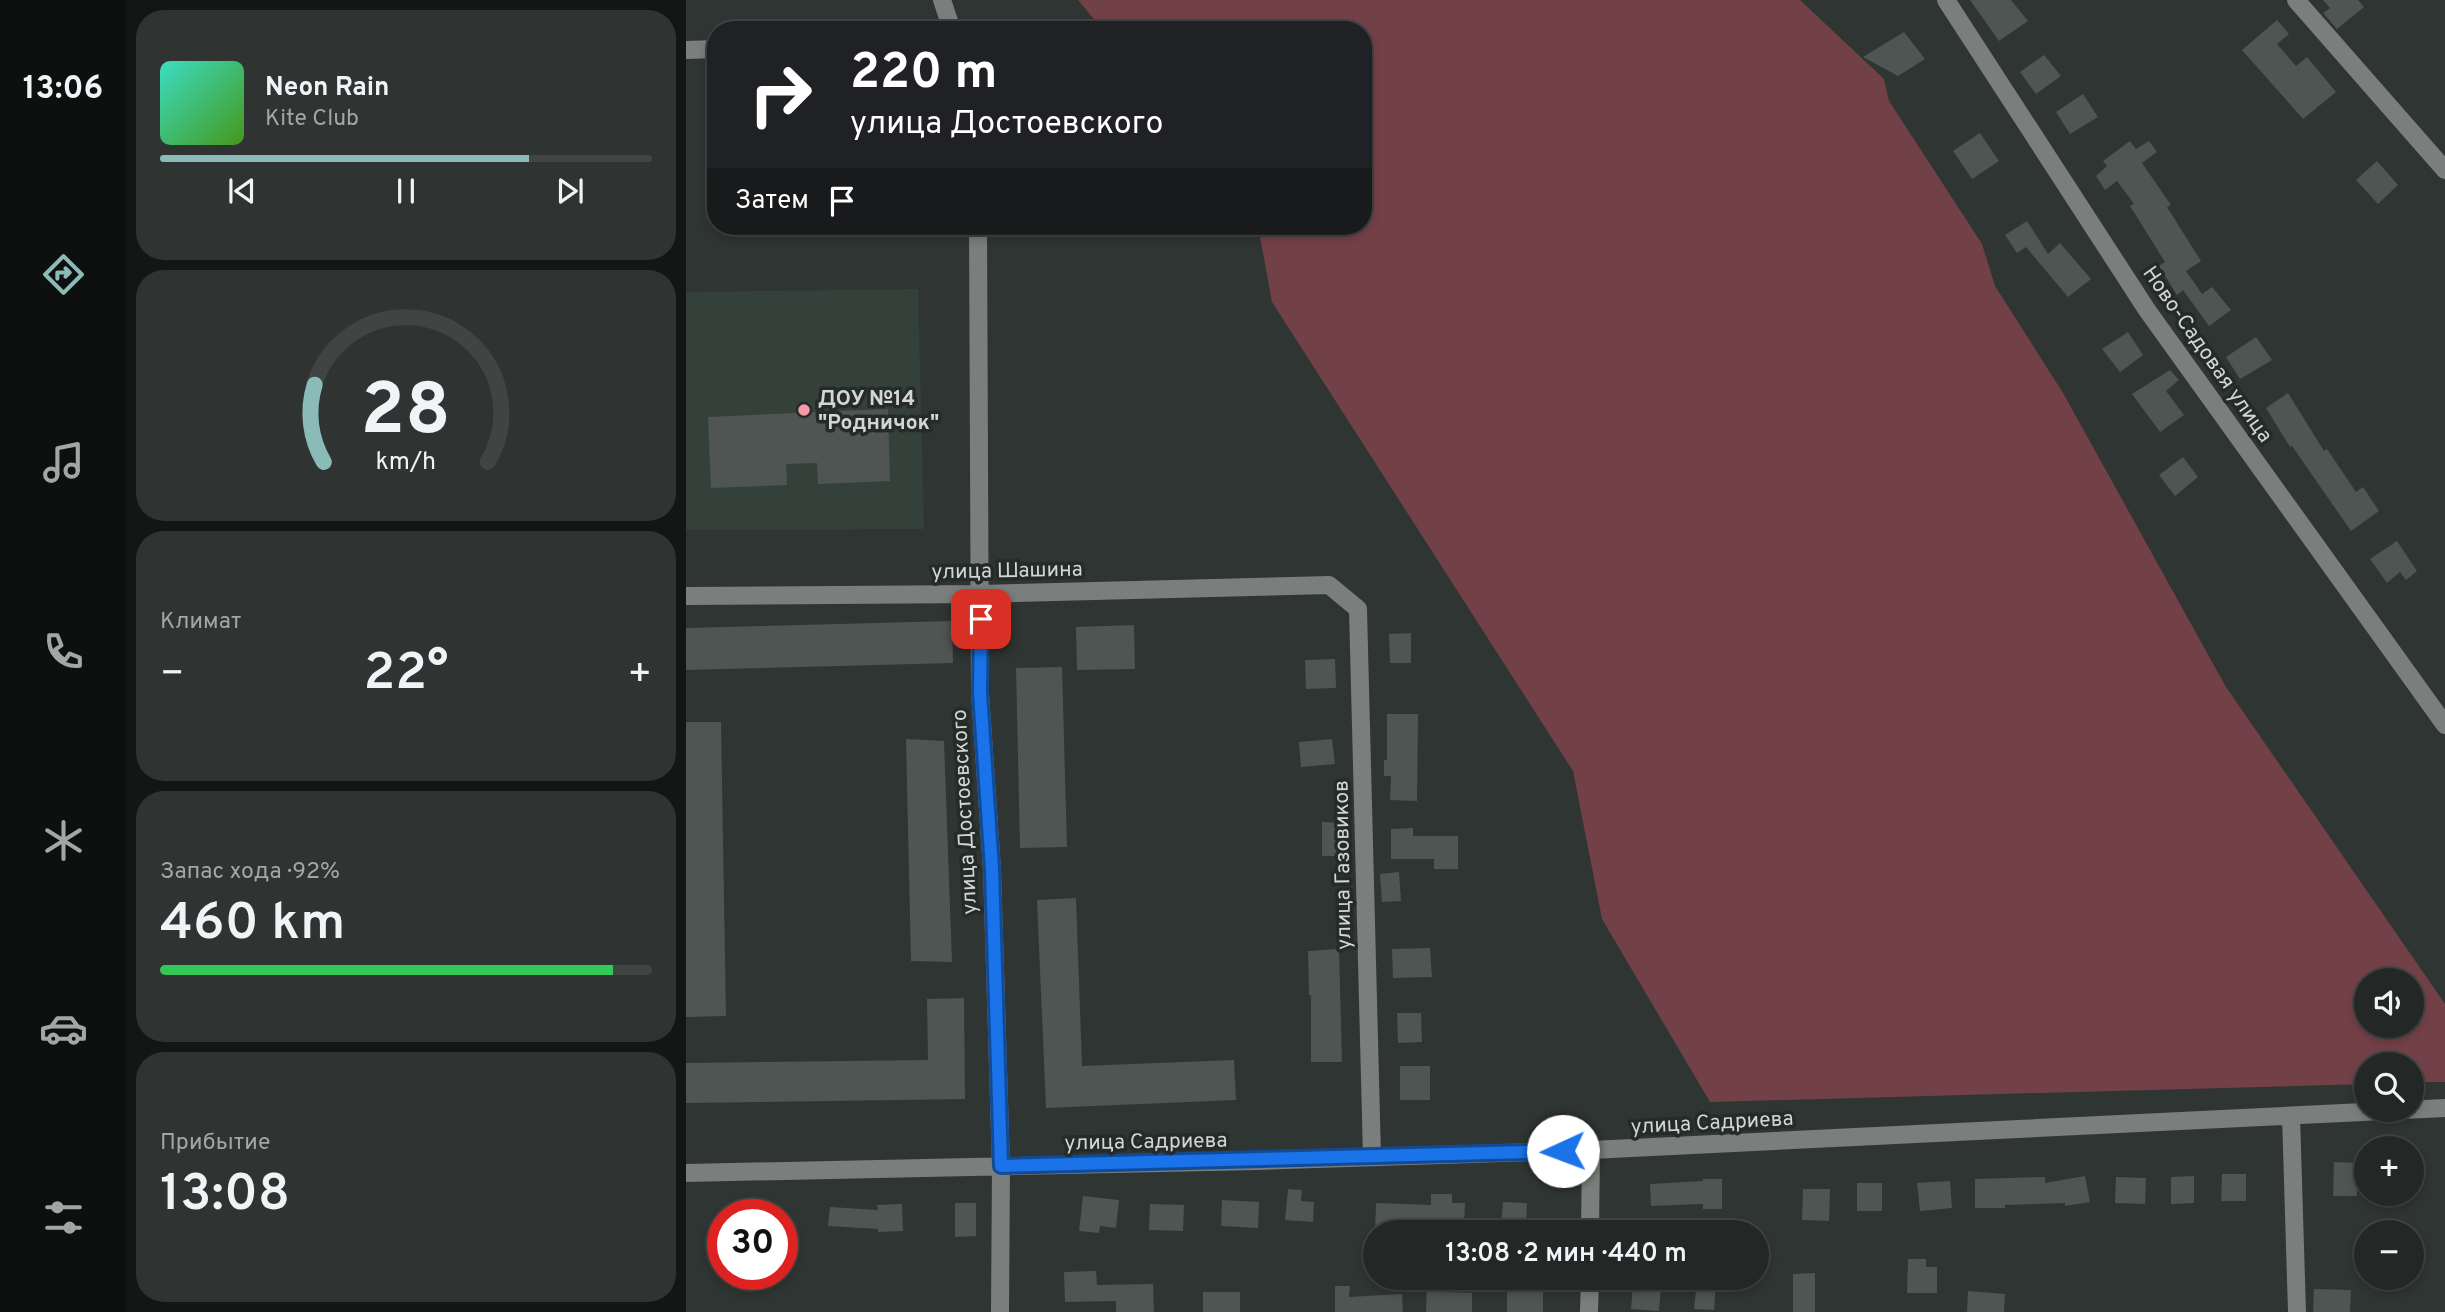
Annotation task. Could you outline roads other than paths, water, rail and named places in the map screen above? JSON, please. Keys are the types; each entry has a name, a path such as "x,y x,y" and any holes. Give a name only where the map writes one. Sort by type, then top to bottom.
{"street":[{"path":"943,0 949,21"},
{"name":"Ново-Садовая улица","path":"1946,0 2147,310 2445,725"},
{"path":"2296,0 2445,170"},
{"path":"686,50 707,49"},
{"name":"улица Достоевского","path":"978,235 980,693 992,869 1001,1166 1000,1312"},
{"name":"улица Шашина","path":"686,596 981,594 1329,585"},
{"name":"улица Газовиков","path":"1329,585 1358,609 1372,1157"},
{"name":"улица Садриева","path":"686,1173 1591,1150 2445,1108"},
{"path":"2291,1116 2297,1312"},
{"path":"1590,1220 1591,1150"},
{"path":"1589,1312 1590,1290"}],"place":[{"name":"ДОУ №14 \"Родничок\"","path":"804,410"}]}
